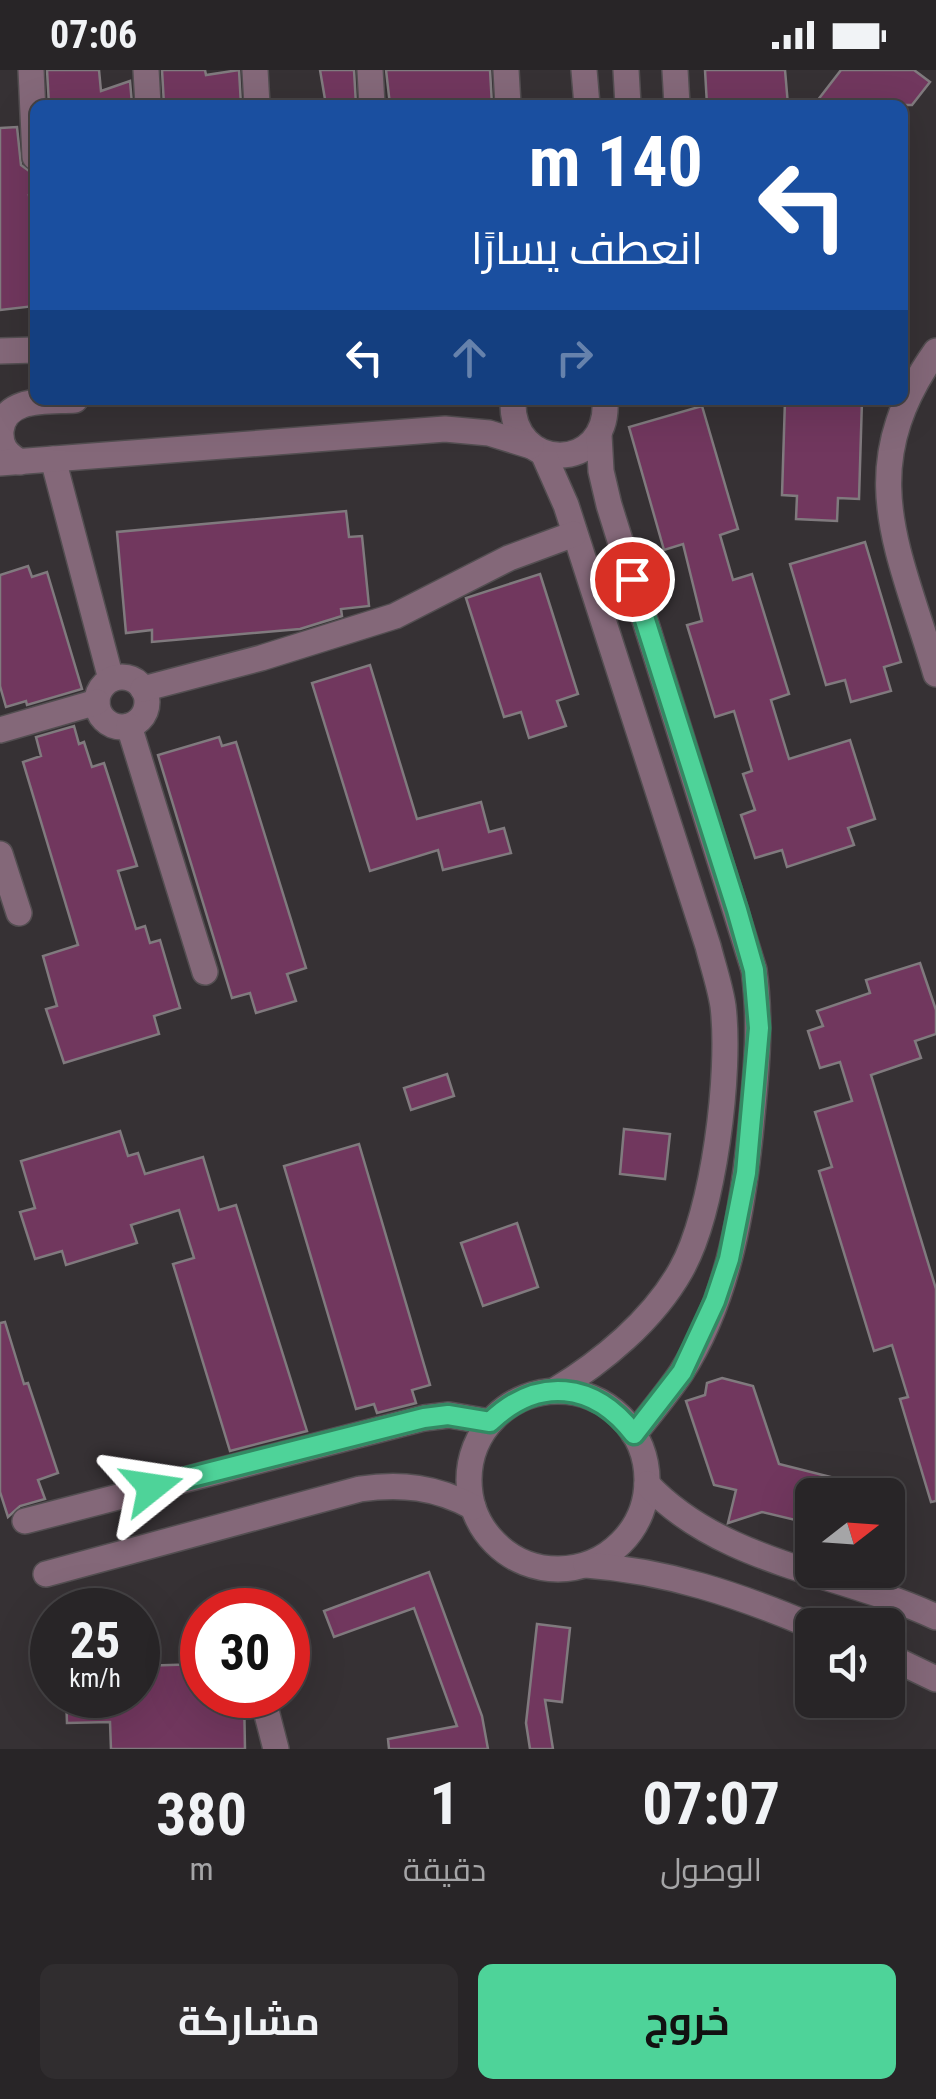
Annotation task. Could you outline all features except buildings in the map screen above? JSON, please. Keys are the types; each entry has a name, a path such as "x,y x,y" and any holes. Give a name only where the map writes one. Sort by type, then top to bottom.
{"street":[{"path":"30,70 32,100"},
{"path":"146,70 148,100"},
{"path":"255,70 257,100"},
{"path":"370,70 372,100"},
{"path":"506,70 508,100"},
{"path":"584,70 587,100"},
{"path":"626,70 628,100"},
{"path":"675,70 677,100"},
{"path":"0,352 30,350"},
{"path":"908,394 936,351"},
{"path":"30,404 6,416 1,425 2,446 10,462 445,430 489,432 558,456 574,454 599,435"},
{"path":"514,405 516,426 558,484 708,946 722,1006 724,1079 698,1229 683,1268 648,1315 580,1375 554,1391 518,1400 490,1422 473,1454 469,1489 473,1507 490,1538 517,1560 551,1570 586,1565 629,1568 688,1580 795,1619"},
{"path":"605,405 599,435 609,506 754,970 759,1028 746,1173 729,1259 700,1337 682,1372 634,1434"},
{"path":"903,405 894,427 887,487 890,518 936,674"},
{"path":"53,459 111,679"},
{"path":"143,689 261,658 395,616 509,558 574,534"},
{"path":"128,678 143,689 146,706 137,722 128,726 111,724 98,711 97,702 111,679 128,678"},
{"path":"0,730 97,702"},
{"path":"128,726 205,972"},
{"path":"0,854 19,913"},
{"path":"708,946 744,936"},
{"path":"554,1391 591,1397 622,1418 642,1449 647,1484 645,1502 630,1534 618,1548 586,1565"},
{"path":"25,1521 424,1418 448,1415 490,1422"},
{"path":"647,1484 681,1516 711,1535 898,1599 936,1616"},
{"path":"46,1574 371,1487 430,1489 473,1507"},
{"path":"905,1664 936,1679"},
{"path":"268,1718 276,1749"}],"route":[{"path":"152,1487 424,1418 448,1415 490,1422 518,1400 554,1391 591,1397 608,1406 634,1434 682,1372 715,1301 739,1217 758,1056 758,1000 737,910 632,579"}]}
